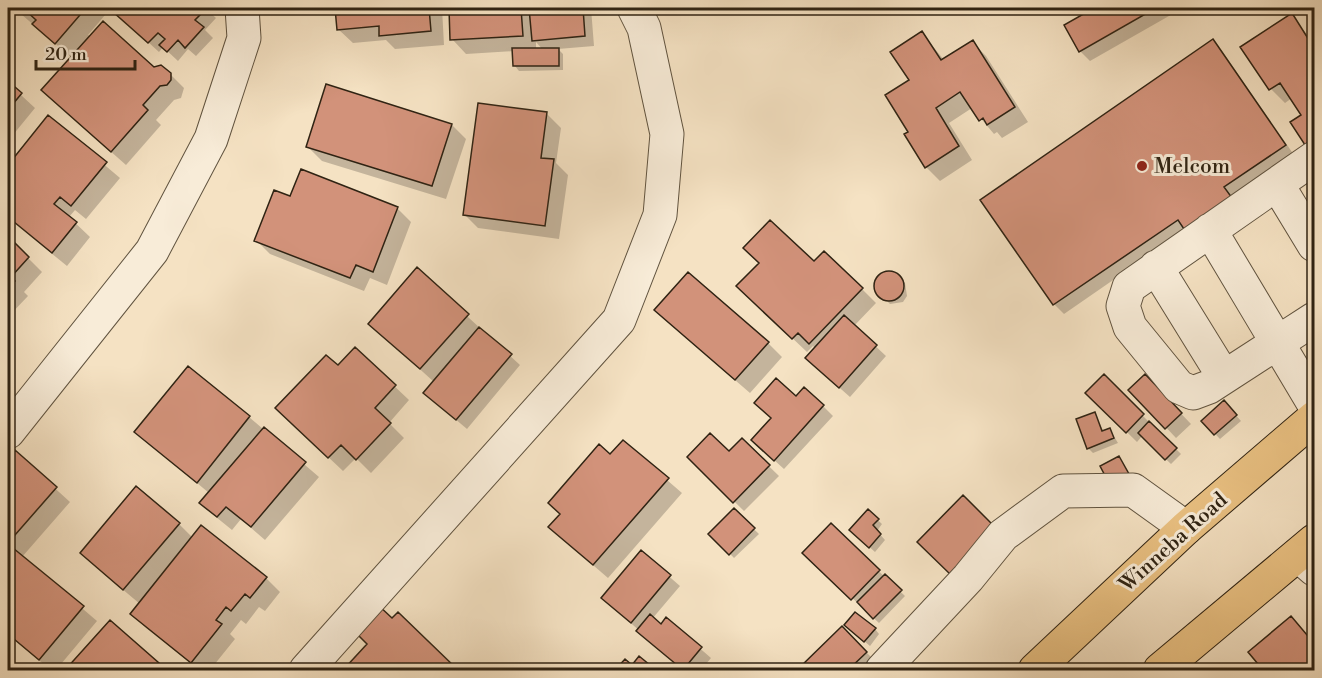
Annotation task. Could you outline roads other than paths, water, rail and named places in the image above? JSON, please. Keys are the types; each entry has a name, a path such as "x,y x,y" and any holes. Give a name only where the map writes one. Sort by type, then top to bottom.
{"highway":[{"name":"Winneba Road","path":"1035,670 1186,528 1314,418"},
{"path":"1160,670 1309,555"}],"street":[{"path":"8,432 152,251 211,139 244,38 242,8"},
{"path":"306,670 619,320 660,215 668,134 644,28 634,8"},
{"path":"1314,158 1129,287 1123,306 1130,327 1179,387 1193,393 1224,377 1314,319"},
{"path":"1277,184 1314,245"},
{"path":"1210,230 1276,344 1314,404"},
{"path":"1156,267 1224,377"},
{"path":"882,670 961,586 1003,535 1063,491 1133,490 1186,528"}],"place":[{"name":"Melcom","path":"1142,166"}]}
